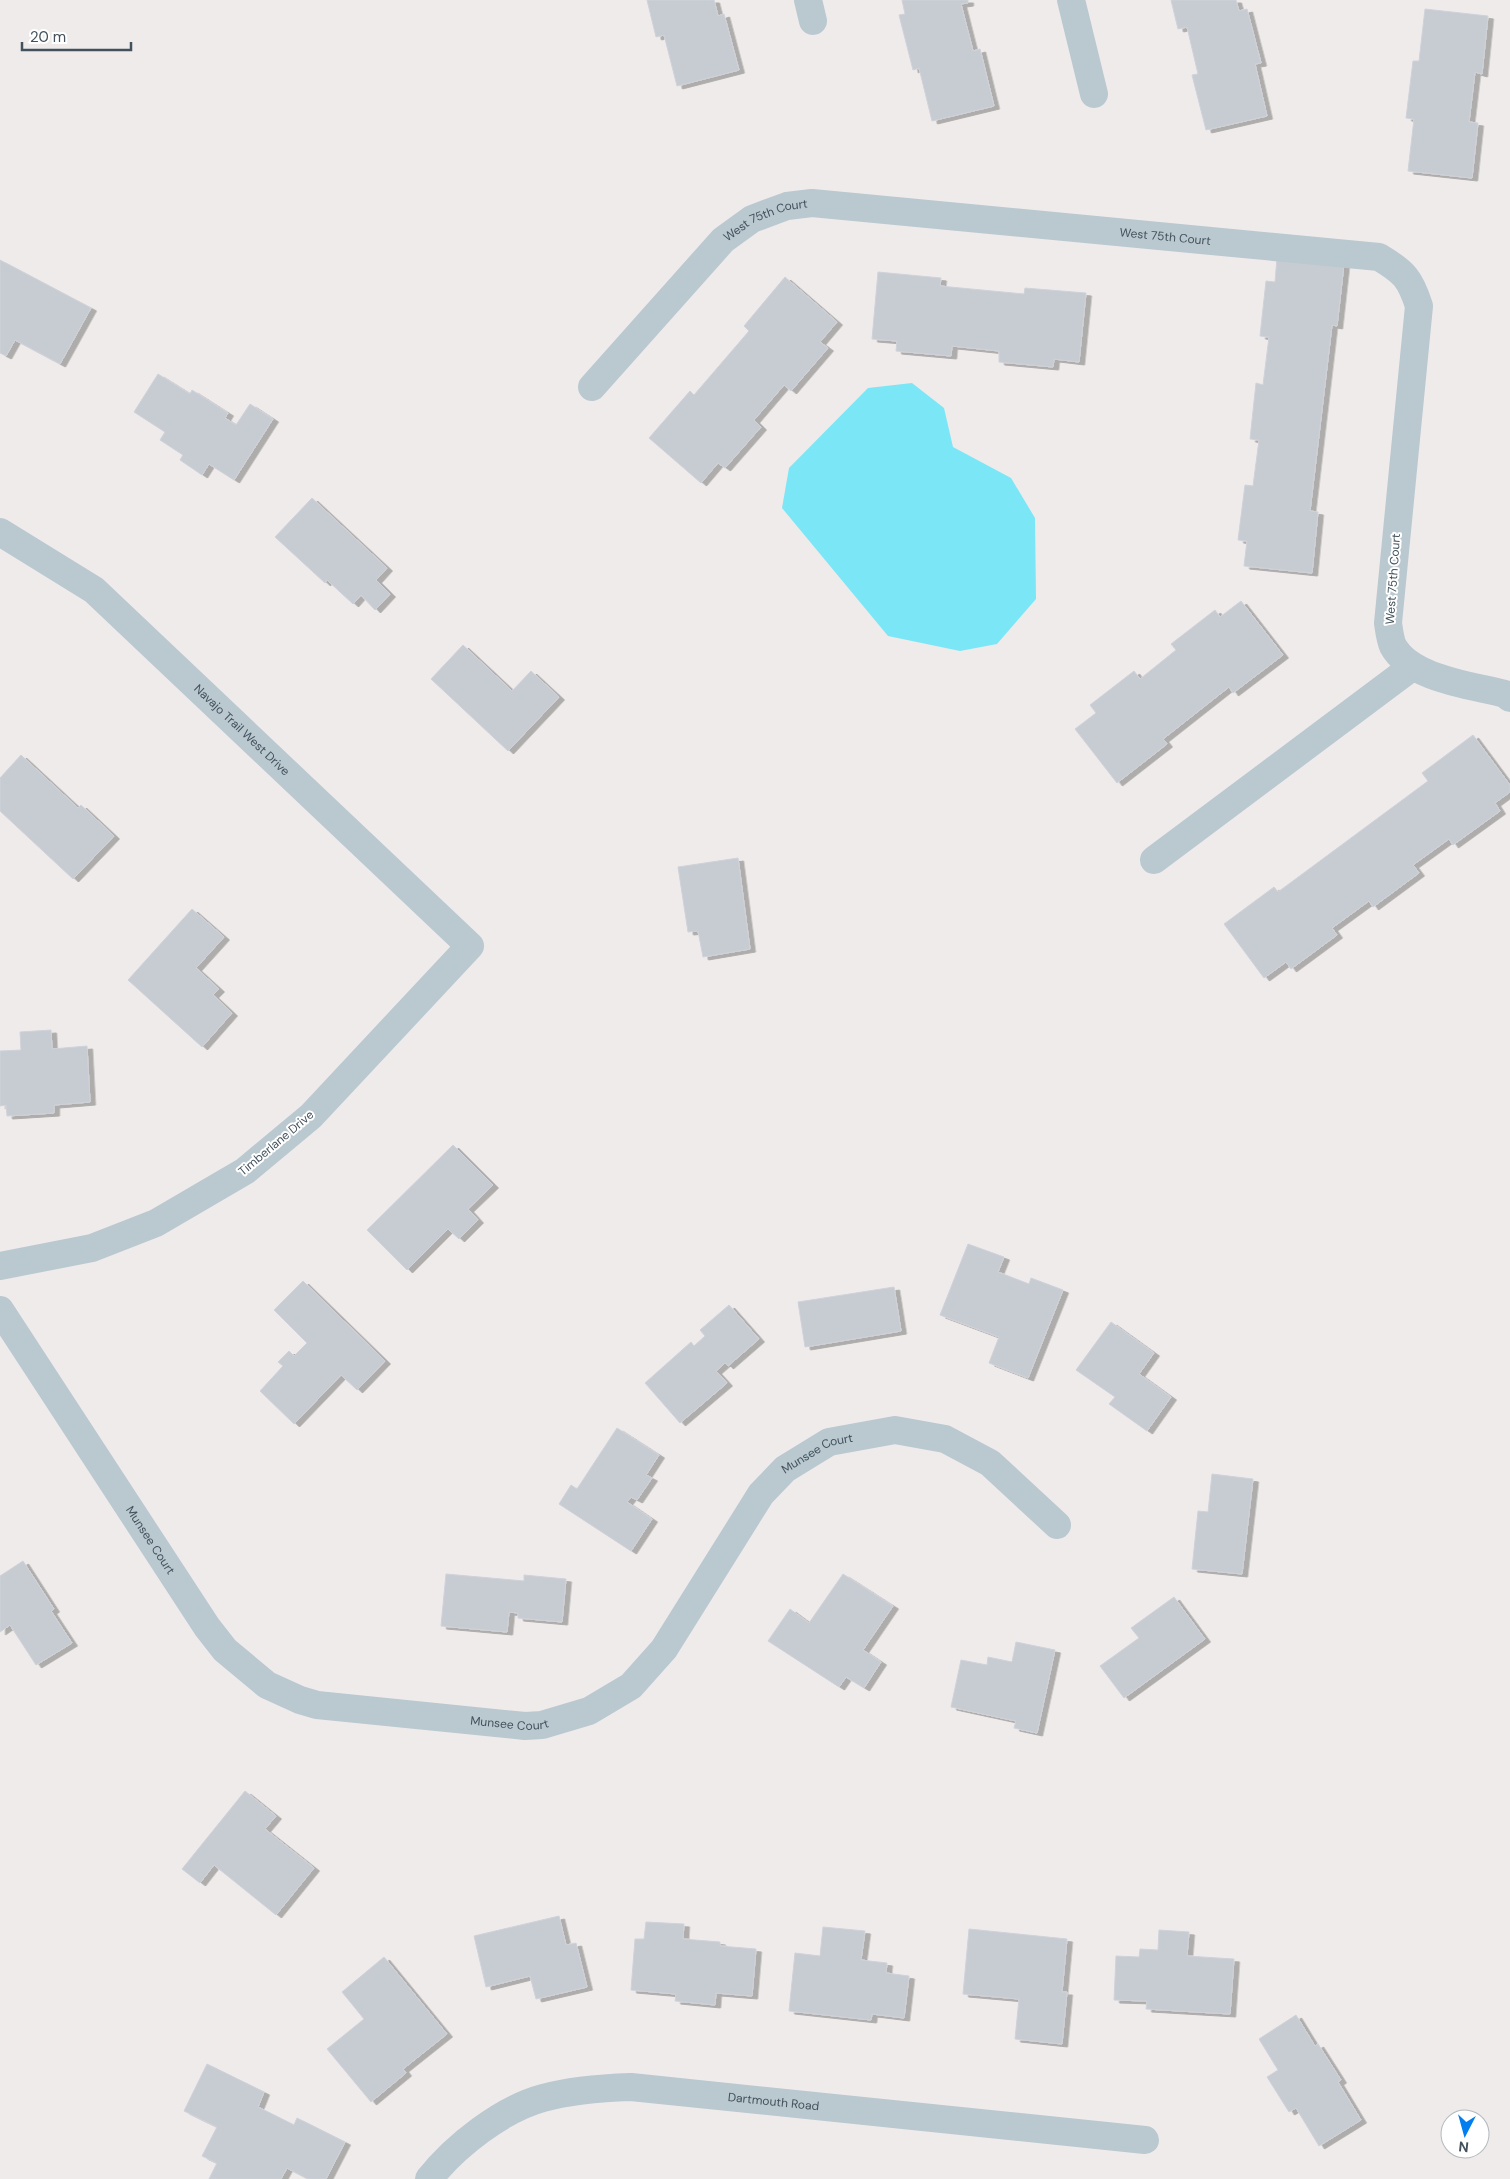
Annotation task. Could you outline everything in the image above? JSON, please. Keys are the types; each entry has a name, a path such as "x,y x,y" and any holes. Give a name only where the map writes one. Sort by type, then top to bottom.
{"street":[{"path":"1071,0 1094,94"},
{"name":"West 75th Court","path":"592,387 723,240 752,218 787,206 812,203 1379,257 1401,270 1412,283 1419,306 1388,623 1393,646 1412,667 1427,674 1505,694 1510,698"},
{"name":"Navajo Trail West Drive","path":"0,532 94,590 470,946"},
{"path":"1154,860 1412,667"},
{"name":"Timberlane Drive","path":"0,1266 101,1245 156,1223 245,1171 310,1116 470,946"},
{"name":"Munsee Court","path":"0,1310 206,1626 221,1644 267,1686 318,1705 525,1726 542,1724 589,1712 631,1686 664,1649 761,1494 785,1469 828,1442 895,1430 945,1439 990,1463 1057,1525"},
{"name":"Dartmouth Road","path":"429,2179 452,2153 479,2132 510,2113 543,2098 595,2088 631,2087 1145,2140"}],"water":[{"path":"912,383 944,408 953,447 1011,478 1035,518 1036,599 997,644 960,651 888,636 782,508 789,468 868,388"}],"building":[{"path":"647,0 714,0 718,16 724,14 739,70 677,86 664,35 656,37"},
{"path":"902,0 968,0 968,3 961,4 973,51 980,49 994,106 932,121 919,68 913,70 899,15 905,14"},
{"path":"1171,0 1236,0 1239,11 1247,9 1261,63 1255,64 1267,116 1206,130 1192,75 1198,74 1187,27 1178,29"},
{"path":"1425,9 1488,16 1482,74 1475,72 1469,122 1478,123 1472,178 1408,171 1414,119 1406,118 1413,61 1419,61"},
{"path":"1277,257 1344,264 1337,326 1332,325 1310,511 1318,512 1312,573 1244,566 1247,541 1238,540 1245,485 1253,486 1259,440 1250,439 1256,383 1263,385 1269,337 1260,336 1266,281 1275,282"},
{"path":"0,260 91,308 60,364 15,340 6,356 0,353"},
{"path":"878,272 941,278 940,286 1024,294 1025,288 1086,293 1079,362 1054,359 1053,367 999,362 999,351 952,346 951,356 896,351 897,341 872,339"},
{"path":"785,277 837,322 820,342 828,348 791,391 784,385 754,420 761,427 725,468 718,463 701,483 649,438 690,391 694,395 749,331 744,326"},
{"path":"158,374 190,394 192,390 228,413 225,418 236,425 250,404 273,419 234,480 209,464 202,475 180,460 183,455 160,440 165,432 134,412"},
{"path":"312,498 387,568 376,580 390,594 375,610 361,595 353,604 327,580 325,583 275,537"},
{"path":"1241,601 1283,655 1233,693 1229,687 1163,739 1167,744 1117,783 1075,729 1096,713 1090,705 1134,671 1140,679 1176,650 1171,644 1215,610 1220,617"},
{"path":"463,645 512,691 531,671 559,697 508,751 431,679"},
{"path":"1473,735 1510,785 1510,792 1495,803 1500,811 1453,845 1449,839 1413,865 1419,873 1373,907 1369,901 1332,928 1337,935 1291,969 1286,962 1264,978 1224,924 1274,887 1278,892 1428,781 1422,773"},
{"path":"21,755 78,808 81,805 114,836 73,879 0,811 0,778"},
{"path":"738,858 750,949 703,957 698,931 688,932 678,867"},
{"path":"192,909 224,937 196,968 219,989 213,995 232,1013 202,1047 128,980"},
{"path":"51,1030 52,1049 87,1046 90,1102 54,1105 54,1113 7,1116 6,1105 0,1106 0,1051 21,1050 20,1032"},
{"path":"453,1145 493,1185 468,1209 478,1220 459,1239 448,1229 407,1270 367,1230"},
{"path":"968,1244 1004,1257 998,1272 1029,1284 1031,1278 1063,1290 1028,1378 989,1363 999,1337 940,1315"},
{"path":"303,1281 385,1361 357,1390 341,1375 294,1424 260,1391 283,1366 278,1362 289,1351 294,1356 307,1343 274,1310"},
{"path":"894,1287 901,1331 805,1347 798,1302"},
{"path":"729,1305 759,1339 728,1366 725,1363 716,1371 727,1383 680,1423 645,1383 691,1342 694,1346 705,1336 700,1330"},
{"path":"1111,1322 1154,1353 1139,1374 1171,1397 1147,1431 1109,1404 1115,1397 1076,1370"},
{"path":"617,1428 659,1455 646,1475 652,1478 637,1500 631,1497 627,1502 652,1519 631,1551 559,1504 571,1485 577,1489"},
{"path":"1212,1474 1253,1479 1242,1574 1192,1569 1198,1511 1208,1512"},
{"path":"23,1561 54,1609 51,1611 72,1643 36,1665 10,1625 0,1632 0,1576"},
{"path":"446,1574 524,1581 524,1575 566,1579 562,1622 518,1618 518,1613 509,1612 507,1632 441,1626"},
{"path":"843,1574 893,1606 863,1650 881,1662 864,1688 846,1677 839,1687 768,1641 790,1609 809,1623"},
{"path":"1174,1597 1205,1639 1124,1698 1100,1666 1139,1638 1131,1628"},
{"path":"1016,1642 1055,1650 1037,1733 1014,1728 1016,1721 951,1707 961,1660 987,1665 988,1657 1012,1662"},
{"path":"245,1791 276,1816 265,1829 314,1868 276,1915 214,1865 200,1883 182,1869"},
{"path":"559,1916 566,1945 576,1943 587,1987 536,1999 530,1976 486,1987 474,1936"},
{"path":"646,1922 684,1924 683,1939 720,1942 720,1946 756,1949 752,1996 716,1993 715,2005 675,2001 676,1994 631,1990 635,1939 644,1939"},
{"path":"823,1927 865,1931 861,1960 887,1963 886,1973 909,1976 904,2018 872,2014 871,2020 789,2011 795,1953 820,1956"},
{"path":"969,1929 1067,1939 1062,1992 1067,1992 1062,2044 1015,2039 1019,1999 963,1994"},
{"path":"1159,1930 1189,1932 1187,1956 1234,1959 1230,2014 1146,2009 1147,2001 1114,2000 1116,1956 1139,1957 1140,1949 1158,1950"},
{"path":"384,1957 447,2034 403,2069 406,2073 371,2102 327,2049 364,2019 342,1992"},
{"path":"1296,2015 1315,2046 1318,2044 1341,2080 1338,2082 1361,2120 1319,2146 1296,2108 1289,2112 1267,2077 1278,2070 1259,2039"},
{"path":"207,2064 264,2092 258,2107 294,2125 297,2118 345,2142 326,2179 308,2179 287,2168 281,2179 209,2179 217,2163 202,2156 217,2127 184,2111"}]}
